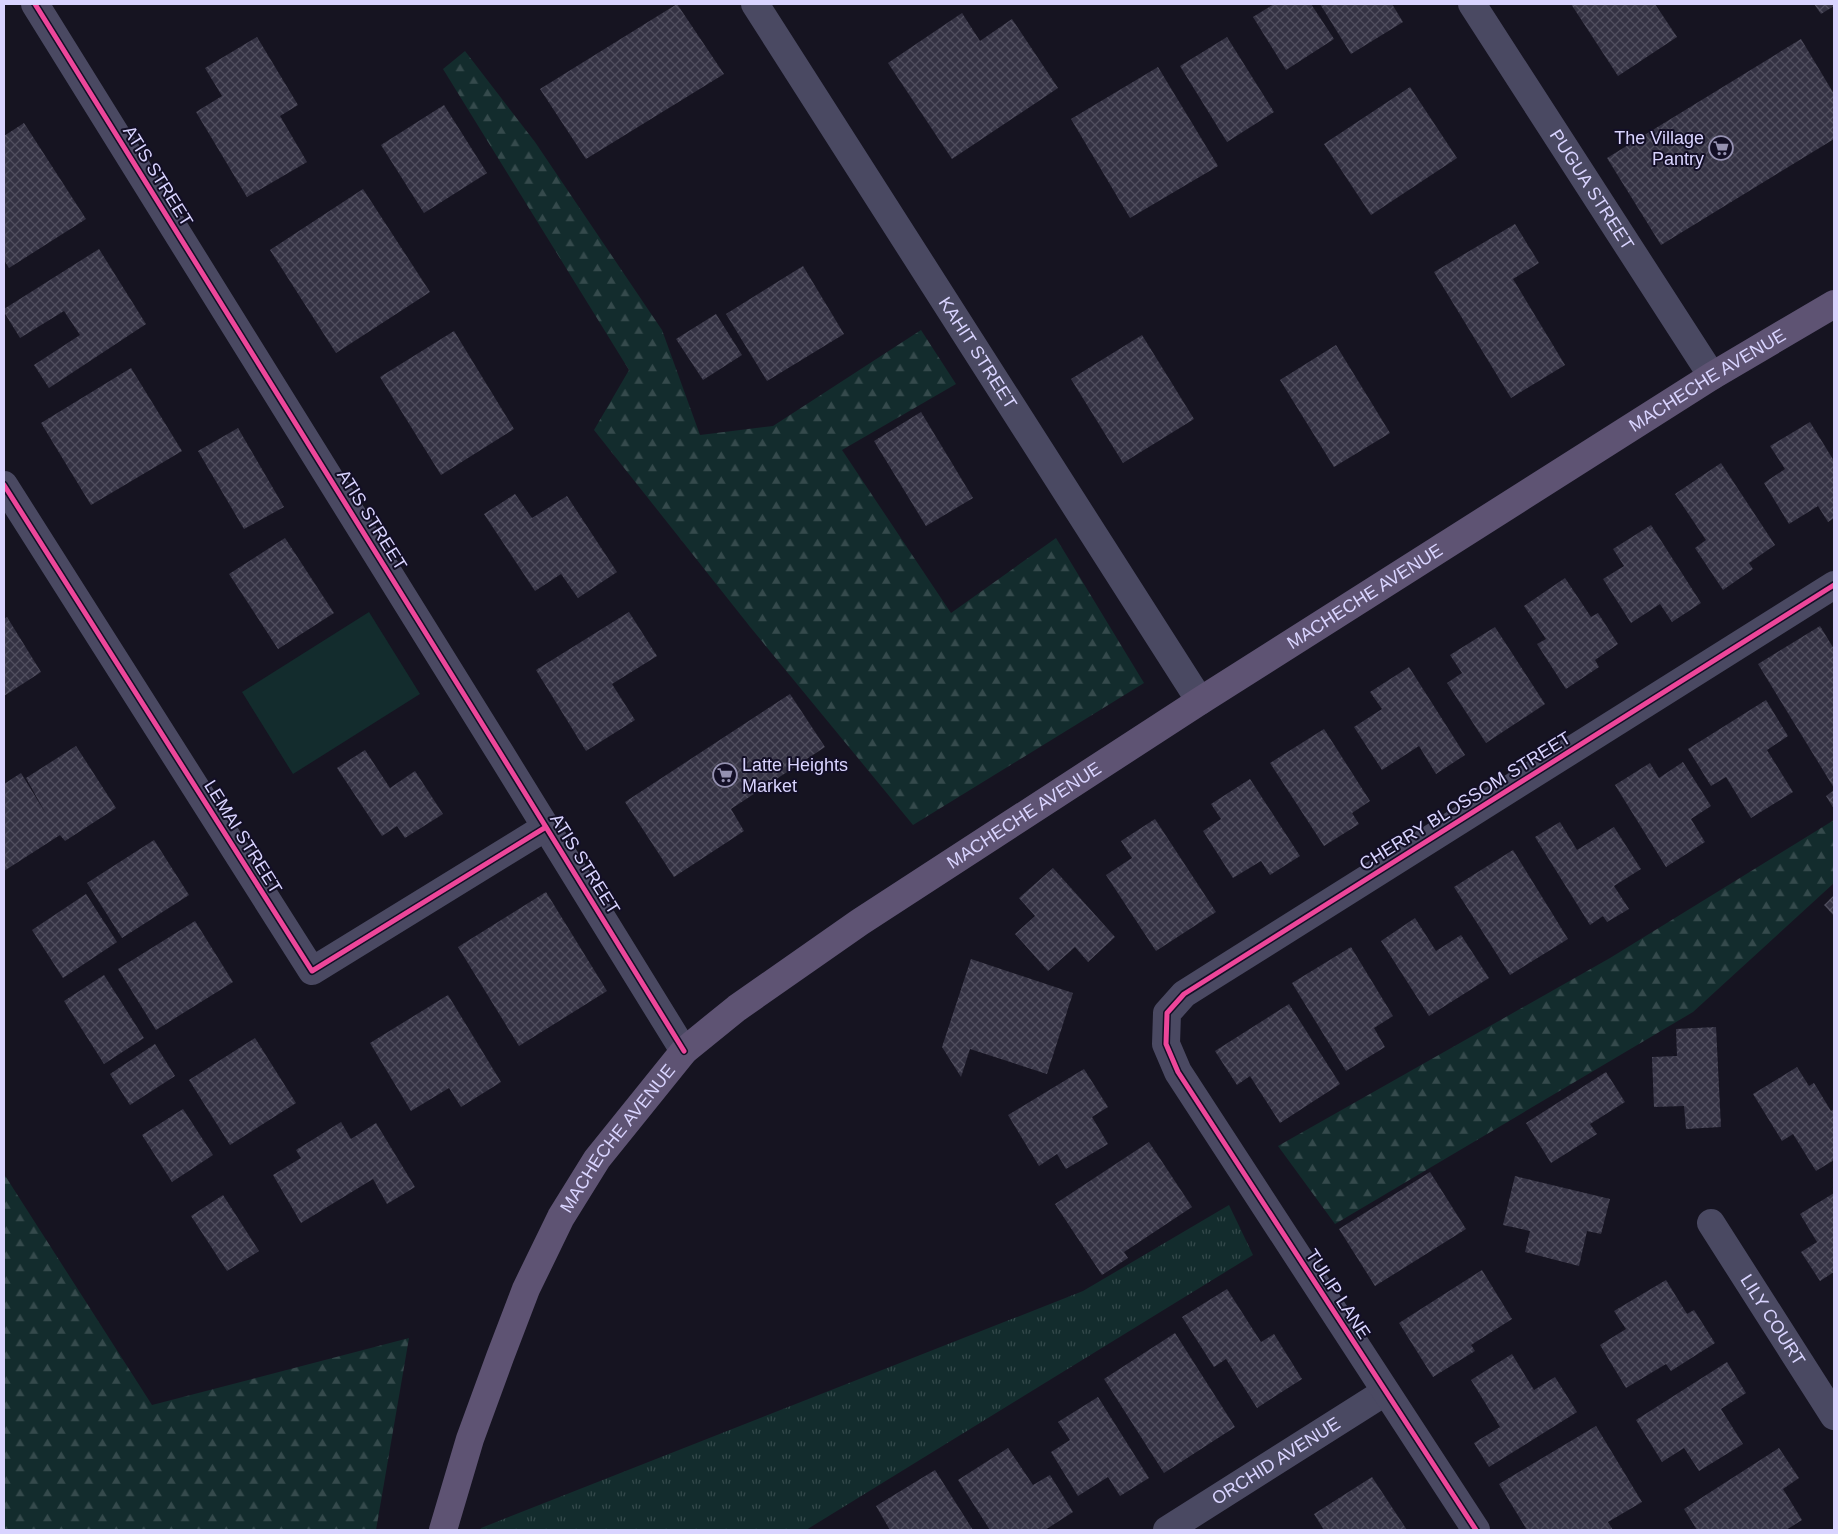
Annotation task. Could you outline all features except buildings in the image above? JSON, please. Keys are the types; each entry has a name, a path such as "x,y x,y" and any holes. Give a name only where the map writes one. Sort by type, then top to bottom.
{"main road":[{"name":"MACHECHE AVENUE","path":"443,1530 470,1439 500,1356 526,1288 561,1218 597,1159 684,1051 737,1008 860,922 1200,701 1712,376 1834,304"}],"street":[{"name":"ATIS STREET","path":"35,4 684,1051"},
{"name":"KAHIT STREET","path":"755,4 1200,701"},
{"name":"PUGUA STREET","path":"1472,4 1712,376"},
{"name":"LEMAI STREET","path":"4,484 312,971 546,827"},
{"name":"CHERRY BLOSSOM STREET","path":"1178,1072 1166,1044 1167,1013 1184,994 1834,584"},
{"name":"TULIP LANE","path":"1178,1072 1476,1530"},
{"name":"LILY COURT","path":"1711,1223 1834,1416"},
{"name":"ORCHID AVENUE","path":"1166,1530 1385,1392"}],"green space":[{"path":"465,51 535,142 662,330 700,435 773,426 921,330 956,384 842,450 951,613 1056,538 1144,683 913,825 751,628 594,430 629,370 443,69"},
{"path":"369,612 420,694 293,774 242,692"},
{"path":"1834,820 1834,883 1693,1012 1335,1224 1278,1146 1610,958"},
{"path":"4,1174 152,1405 409,1338 376,1530 4,1530"},
{"path":"1229,1205 1253,1255 806,1530 480,1530 1083,1291"}],"cycle path":[{"path":"35,4 684,1051"},
{"path":"4,485 312,971 546,827"},
{"path":"1476,1530 1178,1072 1166,1044 1167,1013 1184,994 1834,585"}],"place":[{"name":"The Village Pantry","path":"1721,148"},
{"name":"Latte Heights Market","path":"725,775"}]}
